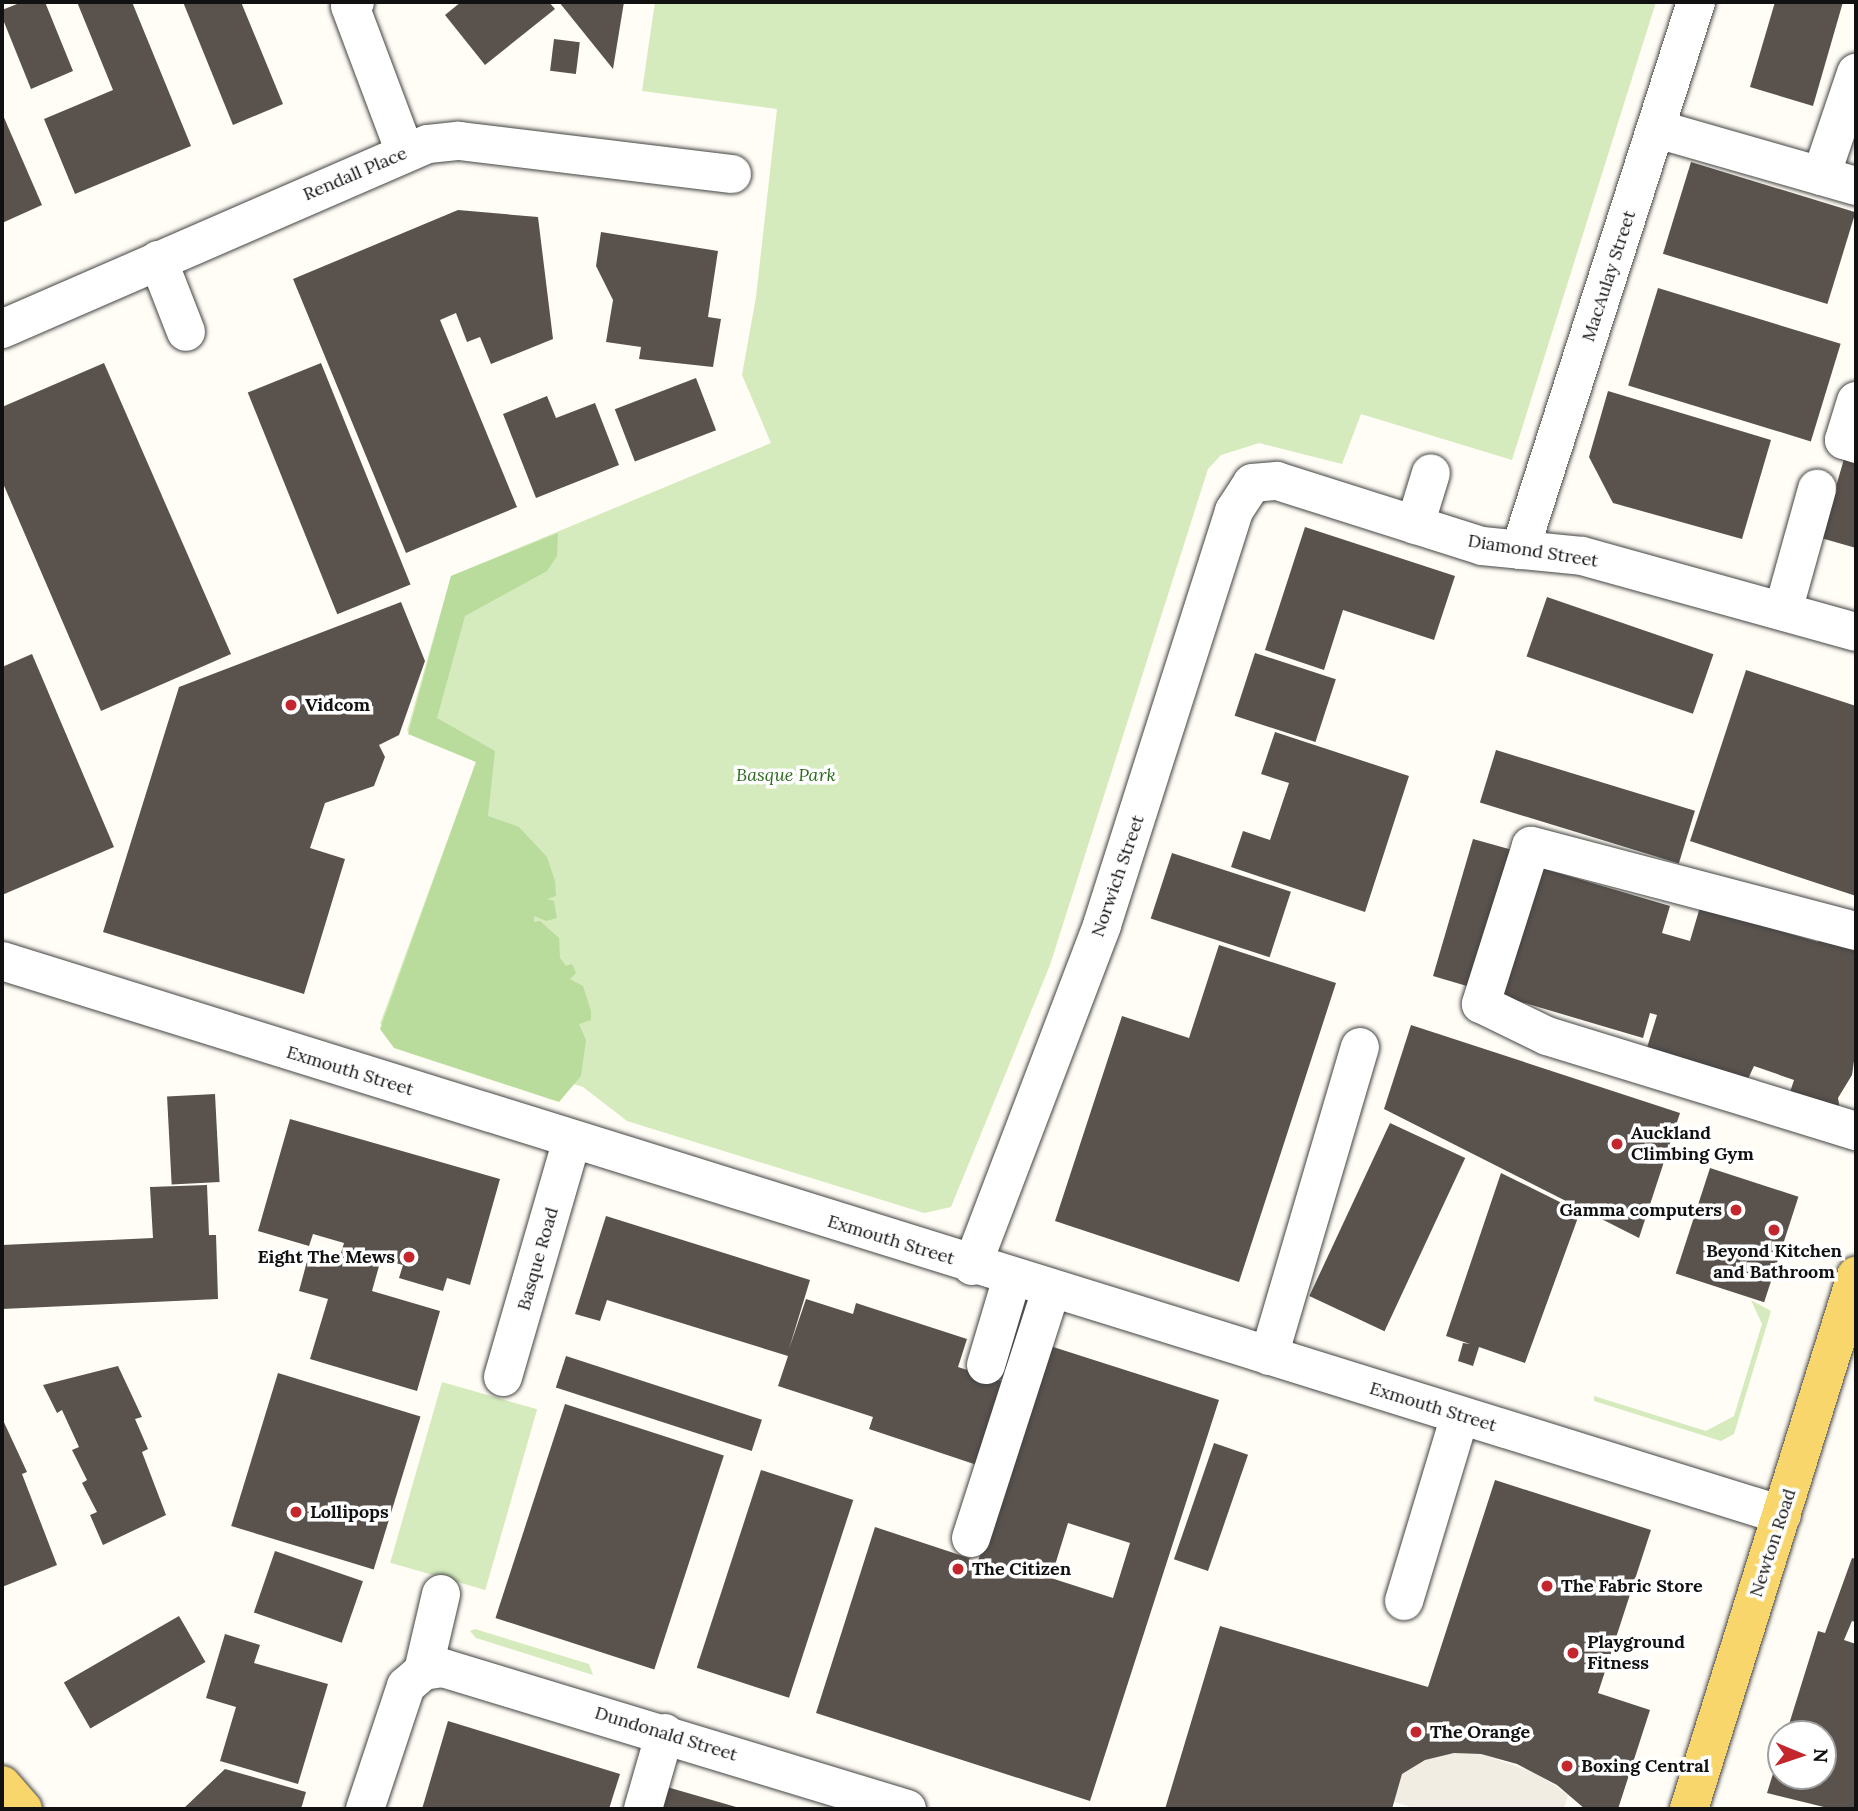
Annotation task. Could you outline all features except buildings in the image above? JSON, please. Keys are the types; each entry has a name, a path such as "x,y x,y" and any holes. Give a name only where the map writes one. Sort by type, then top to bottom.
{"main road":[{"name":"Newton Road","path":"1689,1809 1856,1276"},
{"path":"2,1786 23,1809"}],"street":[{"path":"355,2 350,6 405,152"},
{"name":"MacAulay Street","path":"1520,550 1696,2"},
{"path":"1657,129 1839,181 1856,73"},
{"name":"Rendall Place","path":"2,329 405,152 459,141 732,174"},
{"path":"158,260 186,332"},
{"path":"1856,401 1844,440 1856,444"},
{"path":"1415,525 1431,473"},
{"name":"Diamond Street","path":"1252,483 1277,481 1482,546 1582,556 1856,632"},
{"name":"Norwich Street","path":"972,1266 1102,925 1234,511 1252,483"},
{"path":"1783,611 1818,489"},
{"path":"1856,931 1531,846 1481,1004 1547,1036 1856,1131"},
{"name":"Exmouth Street","path":"2,961 972,1266 1782,1516"},
{"path":"1269,1356 1360,1047"},
{"name":"Basque Road","path":"503,1377 572,1140"},
{"path":"986,1365 1012,1278"},
{"path":"971,1538 1051,1290"},
{"path":"1404,1601 1460,1416"},
{"path":"365,1809 400,1698 423,1671 442,1594"},
{"name":"Dundonald Street","path":"423,1671 453,1671 907,1809"},
{"path":"643,1809 664,1733"}],"green space":[{"name":"Basque Park","path":"655,2 1656,2 1512,460 1361,414 1342,464 1259,443 1221,455 1208,469 1050,965 951,1207 924,1213 627,1121 583,1087 380,1024 476,762 407,731 451,576 771,443 742,375 756,297 777,109 642,91"},
{"path":"558,533 557,556 547,571 465,616 437,718 495,751 488,816 519,827 547,857 555,881 556,896 547,899 554,901 557,918 546,921 534,916 534,922 540,921 559,938 560,958 566,966 572,964 576,973 570,979 583,986 591,1011 591,1020 579,1024 586,1040 581,1076 559,1102 394,1048 380,1029 476,762 408,734 451,576"},
{"path":"1751,1300 1771,1311 1734,1434 1721,1441 1594,1401 1594,1396 1706,1431 1734,1416 1762,1324"},
{"path":"442,1382 537,1409 485,1590 390,1563"},
{"path":"475,1629 589,1664 593,1675 476,1638 470,1631"}],"shaded area":[{"path":"1454,1753 1481,1754 1538,1774 1568,1795 1564,1809 1417,1809 1394,1802 1402,1774 1425,1760"}],"place":[{"name":"Vidcom","path":"291,705"},
{"name":"Auckland Climbing Gym","path":"1617,1144"},
{"name":"Gamma computers","path":"1736,1210"},
{"name":"Beyond Kitchen and Bathroom","path":"1774,1230"},
{"name":"Eight The Mews","path":"409,1257"},
{"name":"Lollipops","path":"296,1512"},
{"name":"The Citizen","path":"958,1569"},
{"name":"The Fabric Store","path":"1547,1586"},
{"name":"Playground Fitness","path":"1573,1653"},
{"name":"The Orange","path":"1416,1732"},
{"name":"Boxing Central","path":"1567,1766"}]}
